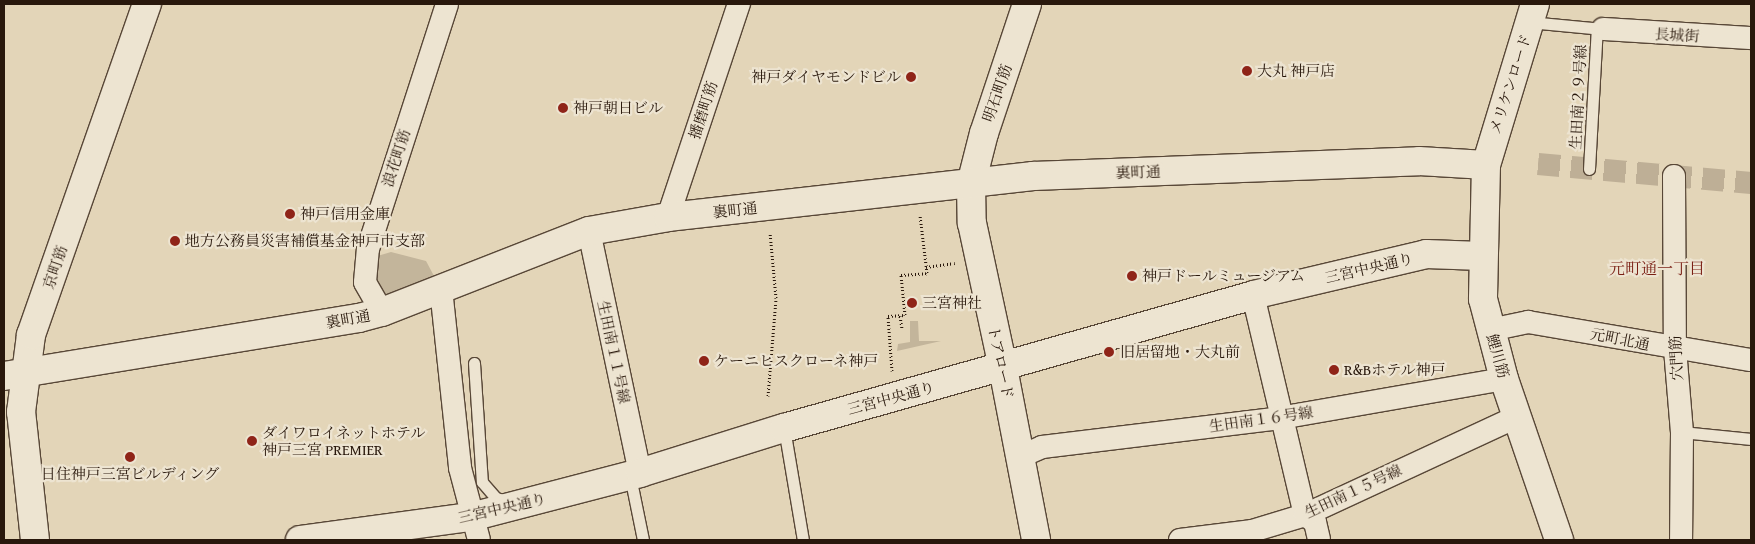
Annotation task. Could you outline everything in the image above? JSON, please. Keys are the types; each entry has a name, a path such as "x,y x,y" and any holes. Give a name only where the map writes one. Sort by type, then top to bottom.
{"street":[{"name":"京町筋","path":"35,540 15,374 31,335 146,4"},
{"name":"浪花町筋","path":"382,312 365,282 368,249 447,4"},
{"name":"播磨町筋","path":"668,218 738,4"},
{"name":"明石町筋","path":"971,184 984,133 1027,4"},
{"name":"メリケンロード","path":"1486,165 1532,13"},
{"name":"長城街","path":"1600,28 1751,38"},
{"name":"裏町通","path":"15,374 382,312 589,231 668,218 1033,176 1419,161 1486,165"},
{"name":"鯉川筋","path":"1486,165 1482,256 1483,299 1504,379 1559,540"},
{"name":"穴門筋","path":"1674,176 1675,349 1682,432 1681,540"},
{"name":"トアロード","path":"971,184 972,223 1003,368 1036,540"},
{"name":"生田南１１号線","path":"589,231 635,474"},
{"name":"三宮中央通り","path":"300,540 475,529 521,505 635,474 784,428 1003,368 1253,295 1426,254 1482,256"},
{"path":"441,289 460,468 475,529"},
{"path":"1253,295 1280,418 1306,515 1315,522 1319,540"},
{"name":"元町北通","path":"1490,330 1528,322 1675,349 1751,360"},
{"name":"生田南１６号線","path":"1019,457 1042,447 1280,418 1504,379"},
{"name":"生田南１５号線","path":"1180,540 1252,531 1306,515 1518,416"}],"lane":[{"path":"1532,13 1600,28"},
{"name":"生田南２９号線","path":"1589,169 1600,28"},
{"path":"474,362 482,482 496,498 521,505"},
{"path":"784,428 804,540"},
{"path":"1682,432 1751,439"},
{"path":"635,474 643,540"}],"path":[{"path":"892,371 888,316 905,315 901,276 926,273 920,212"},
{"path":"768,396 776,298 770,229"},
{"path":"926,267 958,263"},
{"path":"900,316 902,329"}],"shaded area":[{"path":"391,252 426,261 434,276 387,295 380,291 374,257"},
{"path":"910,321 918,321 919,341 941,341 897,351 898,344 910,342"}],"tunnel":[{"path":"1538,164 1751,183"}],"place":[{"name":"大丸 神戸店","path":"1247,71"},
{"name":"神戸ダイヤモンドビル","path":"911,77"},
{"name":"神戸朝日ビル","path":"563,108"},
{"name":"神戸信用金庫","path":"290,214"},
{"name":"地方公務員災害補償基金神戸市支部","path":"175,241"},
{"name":"神戸ドールミュージアム","path":"1132,276"},
{"name":"三宮神社","path":"912,303"},
{"name":"旧居留地・大丸前","path":"1109,352"},
{"name":"ケーニヒスクローネ神戸","path":"704,361"},
{"name":"R&Bホテル神戸","path":"1334,370"},
{"name":"ダイワロイネットホテル 神戸三宮 PREMIER","path":"252,441"},
{"name":"日住神戸三宮ビルディング","path":"130,457"}],"district":[{"name":"元町通一丁目","path":"1657,268"}]}
